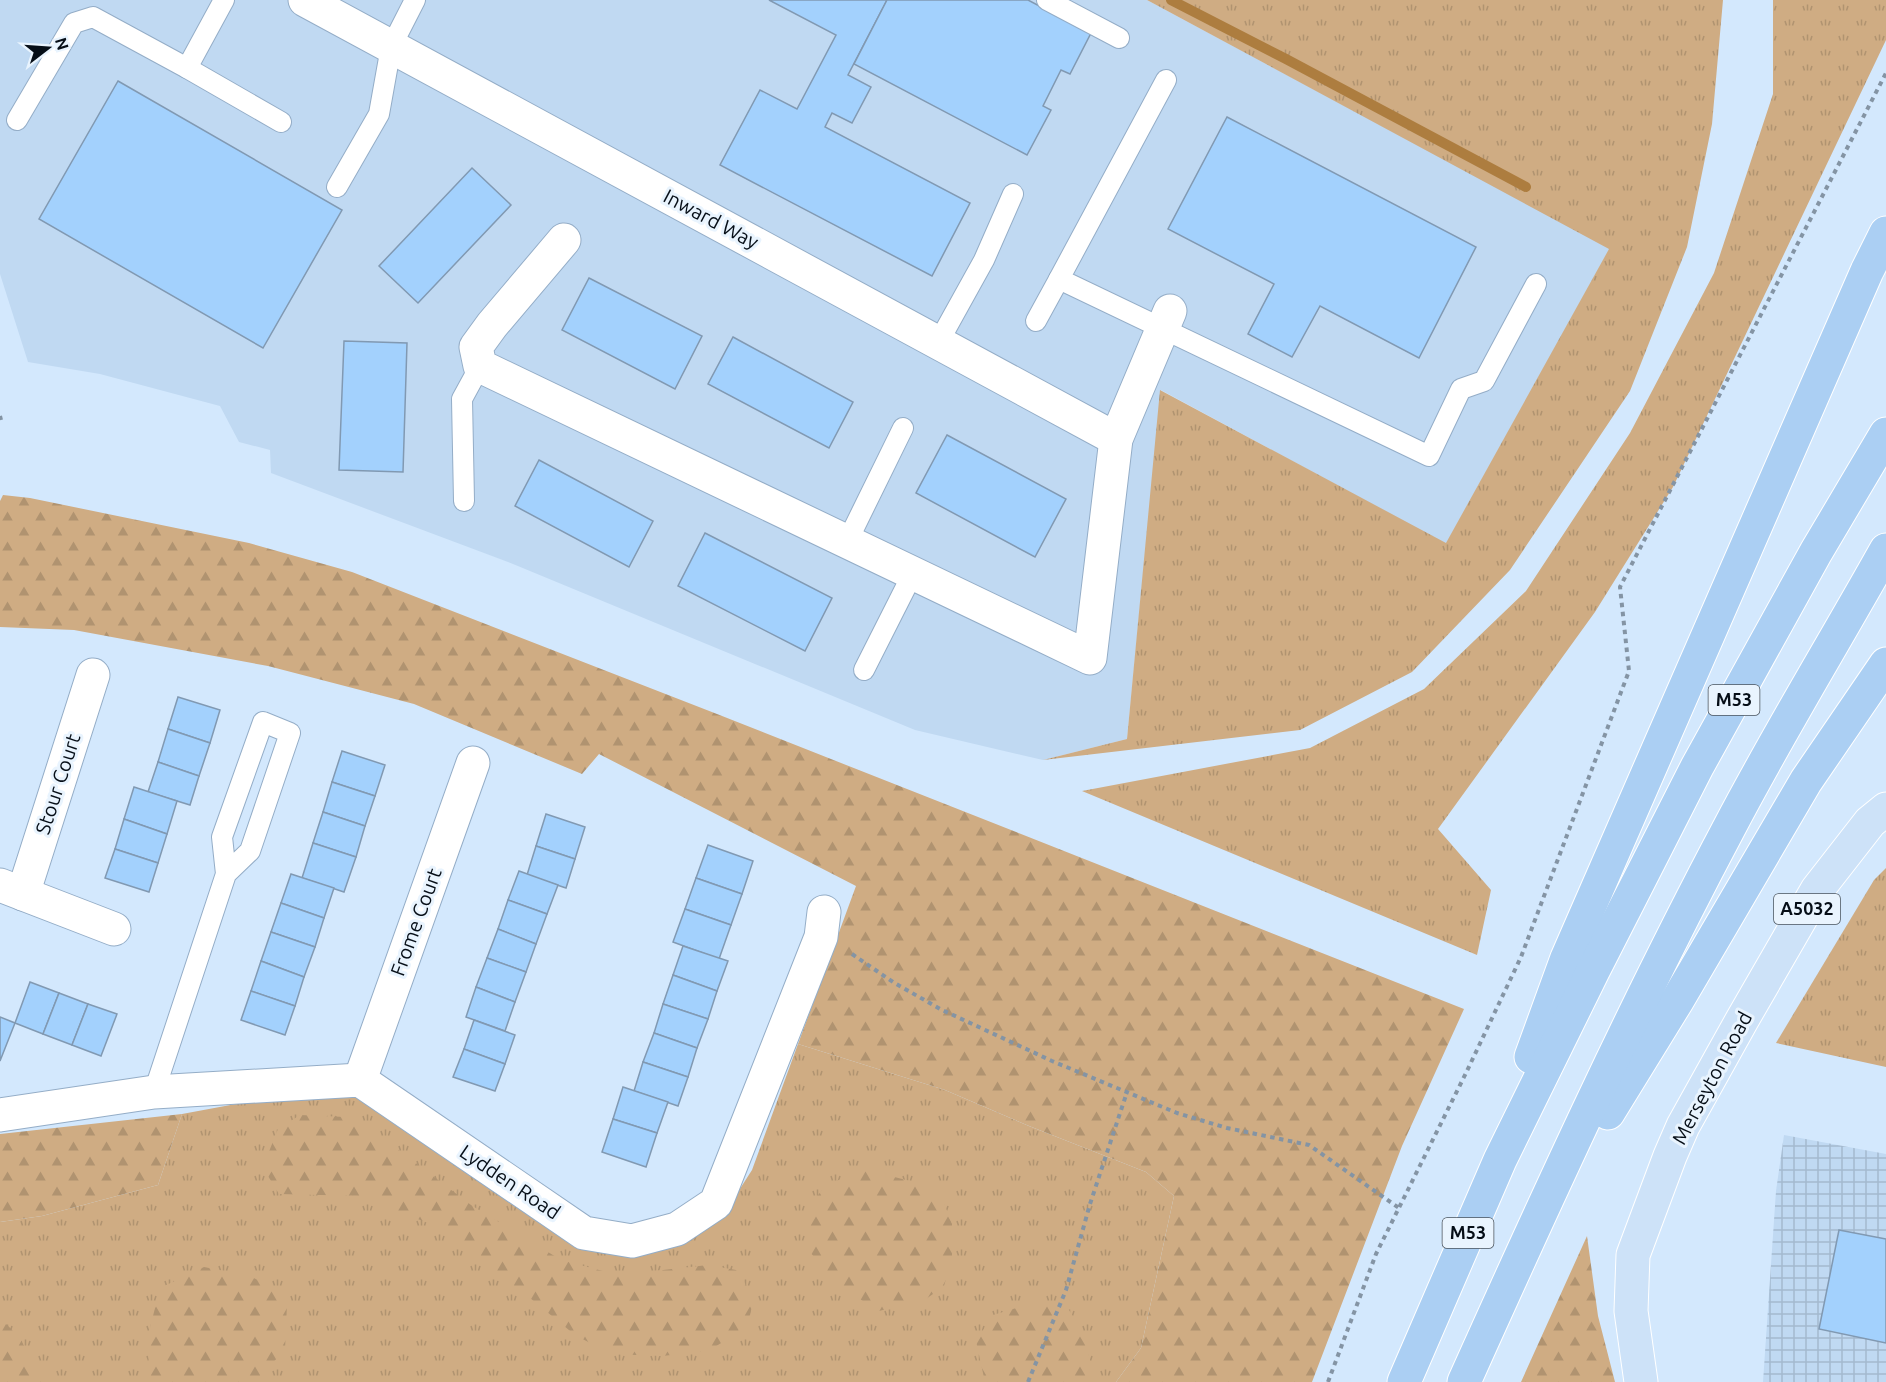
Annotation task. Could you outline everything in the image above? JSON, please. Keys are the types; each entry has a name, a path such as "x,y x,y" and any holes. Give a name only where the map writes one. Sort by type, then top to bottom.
{"highway":[{"path":"1580,965 1862,282 1886,233"},
{"name":"M53","path":"1404,1382 1500,1160 1580,965 1697,767 1816,552 1886,434"},
{"name":"M53","path":"1464,1382 1540,1212 1663,995 1730,825 1886,550"},
{"path":"1663,995 1886,664"}],"main road":[{"name":"Merseyton Road","path":"1641,1382 1631,1311 1633,1255 1670,1156 1683,1126 1817,890 1870,822 1886,808"}],"street":[{"name":"Inward Way","path":"305,0 1116,439"},
{"path":"564,240 492,325 477,347 480,366 1090,658 1116,439 1166,320"},
{"name":"Stour Court","path":"93,675 11,889 114,929"},
{"name":"Frome Court","path":"360,1080 473,763"},
{"name":"Lydden Road","path":"360,1080 584,1233 632,1241 677,1229 716,1203 822,924"},
{"path":"0,1115 154,1092 360,1080"}],"lane":[{"path":"187,68 224,0"},
{"path":"338,187 379,114 391,46 415,0"},
{"path":"1047,0 1119,38"},
{"path":"17,120 74,23 93,17 281,122"},
{"path":"1036,321 1166,80"},
{"path":"938,342 984,260 1013,194"},
{"path":"1059,279 1166,320 1429,456 1461,389 1484,381 1536,284"},
{"path":"464,501 462,399 480,366"},
{"path":"847,542 903,428"},
{"path":"864,670 913,573"},
{"path":"154,1092 226,874 222,837 263,722 290,733 250,851 226,874"},
{"path":"244,776 264,814"}],"path":[{"path":"1328,1382 1376,1254 1521,957 1629,670 1620,587 1886,73"},
{"path":"822,924 893,982 940,1009 1052,1061 1177,1113 1227,1128 1309,1145 1399,1208"},
{"path":"1028,1382 1066,1290 1090,1204 1127,1092"}],"shaded area":[{"path":"0,0 1147,0 1610,248 1446,544 1161,390 1127,739 1043,760 915,730 513,564 271,473 270,450 239,442 220,406 100,374 28,362 0,274"},
{"path":"1784,1135 1886,1154 1886,1382 1763,1382 1776,1191"}],"green space":[{"path":"1147,0 1723,0 1712,124 1687,247 1630,391 1510,570 1412,672 1300,730 1043,760 1127,739 1160,390 1446,543 1609,249"},
{"path":"1773,0 1886,0 1886,40 1673,487 1595,612 1438,829 1491,890 1477,955 1082,791 1310,748 1424,689 1526,591 1630,433 1714,273 1773,94"},
{"path":"3,495 30,498 249,543 352,572 1464,1009 1402,1146 1312,1382 1116,1382 1141,1348 1174,1196 1146,1172 945,1090 798,1044 856,886 599,754 582,774 414,704 268,666 74,630 0,627 0,501"},
{"path":"1886,868 1886,1067 1776,1043 1874,880"},
{"path":"798,1044 945,1090 1146,1172 1174,1196 1141,1348 1116,1382 0,1382 0,1222 42,1216 158,1185 182,1114 316,1089 360,1093 581,1244 727,1209 752,1170"},
{"path":"182,1114 158,1185 42,1216 0,1222 0,1134"},
{"path":"300,1115 346,1117 392,1145 471,1205 561,1260 618,1275 708,1265 736,1270 754,1297 750,1315 736,1334 708,1351 662,1356 611,1354 575,1335 524,1293 428,1223 359,1196 279,1194 268,1176 266,1159 278,1129"},
{"path":"864,1169 925,1185 944,1203 952,1224 952,1257 944,1286 926,1299 879,1311 842,1288 808,1250 803,1215 825,1186"},
{"path":"1587,1236 1598,1316 1615,1382 1521,1382"},
{"path":"204,1267 249,1276 272,1286 287,1303 285,1350 254,1382 157,1382 149,1374 148,1336 160,1288"},
{"path":"1066,1305 1084,1335 1092,1369 1086,1382 985,1382 976,1341 993,1315 1023,1306"},
{"path":"0,1319 20,1340 42,1382 0,1382"}],"building":[{"path":"769,0 887,0 848,75 871,87 852,123 832,113 825,127 970,203 932,276 720,165 760,90 797,109 836,35"},
{"path":"887,0 1028,0 1091,33 1070,74 1061,70 1043,106 1051,110 1027,155 854,64"},
{"path":"118,81 342,210 263,348 39,219"},
{"path":"1227,117 1476,247 1419,358 1320,306 1292,357 1248,334 1274,284 1168,229"},
{"path":"472,168 511,205 418,303 379,266"},
{"path":"589,278 702,336 675,389 562,330"},
{"path":"733,337 853,402 829,448 708,384"},
{"path":"344,341 407,343 403,472 339,470"},
{"path":"947,435 1066,499 1035,557 916,493"},
{"path":"539,460 653,521 629,567 515,506"},
{"path":"705,533 832,598 805,651 678,586"},
{"path":"178,697 220,710 210,743 168,729"},
{"path":"168,729 210,743 199,776 158,762"},
{"path":"342,751 385,765 375,796 332,782"},
{"path":"158,762 199,776 190,805 148,792"},
{"path":"332,782 375,796 365,826 323,812"},
{"path":"134,787 177,801 167,834 124,819"},
{"path":"323,812 365,826 356,857 313,843"},
{"path":"546,814 585,827 575,859 536,846"},
{"path":"124,819 167,834 158,863 115,849"},
{"path":"313,843 356,857 344,892 302,878"},
{"path":"708,845 753,861 742,894 696,878"},
{"path":"536,846 575,859 566,888 527,875"},
{"path":"115,849 158,863 149,892 105,878"},
{"path":"519,871 558,885 547,914 508,900"},
{"path":"291,874 334,888 324,918 281,903"},
{"path":"696,878 742,894 731,925 685,909"},
{"path":"508,900 547,914 536,944 498,929"},
{"path":"281,903 324,918 315,947 271,932"},
{"path":"685,909 731,925 719,959 673,942"},
{"path":"498,929 536,944 526,972 487,958"},
{"path":"271,932 315,947 304,977 261,961"},
{"path":"683,946 728,961 717,991 673,975"},
{"path":"487,958 526,972 515,1002 476,987"},
{"path":"261,961 304,977 295,1006 251,991"},
{"path":"673,975 717,991 708,1019 663,1004"},
{"path":"30,982 59,993 43,1034 15,1023"},
{"path":"476,987 515,1002 505,1031 466,1017"},
{"path":"251,991 295,1006 285,1035 241,1020"},
{"path":"59,993 88,1004 72,1045 43,1034"},
{"path":"88,1004 117,1014 101,1056 72,1045"},
{"path":"663,1004 708,1019 697,1048 654,1033"},
{"path":"0,1017 15,1023 0,1061"},
{"path":"474,1020 515,1035 505,1064 464,1049"},
{"path":"654,1033 697,1048 688,1077 643,1062"},
{"path":"464,1049 505,1064 495,1091 453,1077"},
{"path":"643,1062 688,1077 678,1106 634,1091"},
{"path":"623,1087 668,1102 657,1133 613,1119"},
{"path":"613,1119 657,1133 646,1167 602,1152"},
{"path":"1839,1230 1886,1239 1886,1343 1819,1329"}],"waterway":[{"path":"1171,0 1526,187"}]}
